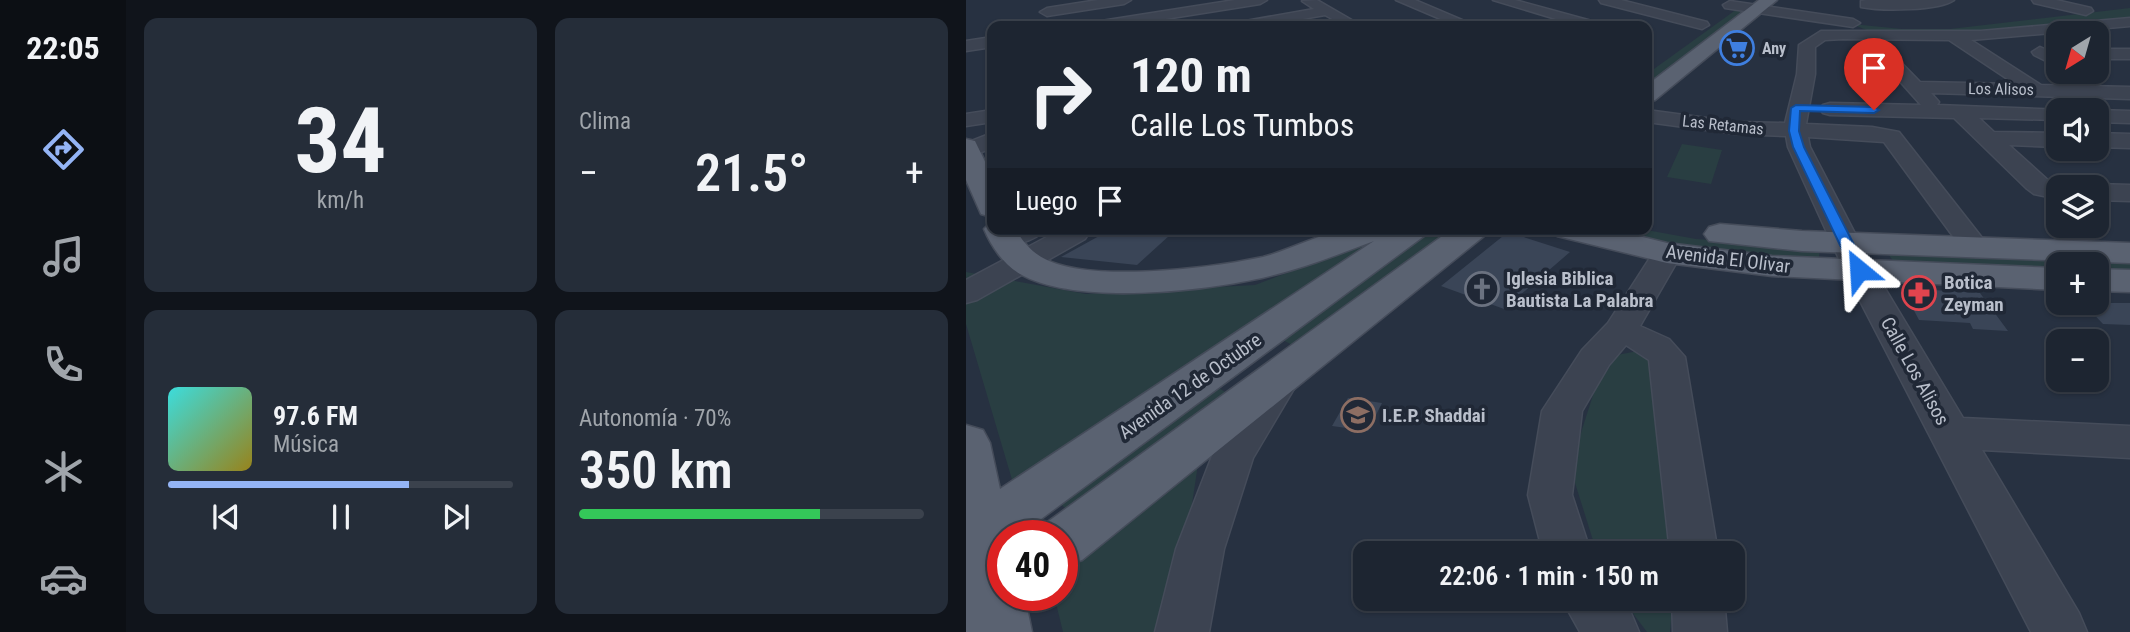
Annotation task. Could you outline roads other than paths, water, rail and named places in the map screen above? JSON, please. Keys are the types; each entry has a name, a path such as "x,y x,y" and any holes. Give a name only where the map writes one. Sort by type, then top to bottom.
{"main road":[{"path":"1680,40 1732,2"},
{"path":"1652,90 1763,5"},
{"path":"978,152 987,181"},
{"name":"Avenida El Olivar","path":"1652,223 1852,256 2046,278"},
{"path":"1010,235 1035,268 1066,278 1140,280 1215,276 1266,266 1357,235"},
{"name":"Avenida 12 de Octubre","path":"974,536 1404,235"},
{"path":"1078,530 1465,235"},
{"name":"Avenida El Olivar","path":"1593,235 1667,253 1772,266 1852,256 1976,248 2130,253"},
{"path":"2109,280 2130,281"},
{"path":"1238,352 1283,375"},
{"path":"966,443 974,536 987,590"}],"street":[{"path":"1059,21 1042,9 1124,0"},
{"path":"1128,21 1260,0"},
{"path":"1307,0 1345,21"},
{"path":"1403,0 1454,21"},
{"path":"1500,0 1596,21"},
{"path":"1606,0 1702,25"},
{"path":"1851,23 1868,2 1906,5 1947,0"},
{"path":"2039,0 2091,11"},
{"path":"1732,2 1763,5 1851,23 1938,28 2091,11"},
{"path":"1603,21 1631,6"},
{"path":"1269,21 1326,11"},
{"path":"1161,16 1168,21"},
{"path":"1444,21 1451,20"},
{"name":"Calle Los Alisos","path":"2109,25 2130,22"},
{"name":"Calle Los Alisos","path":"2046,30 1955,37 1843,34 1821,36 1807,45 1806,76 1796,108 1794,131 1799,147 1852,256 2060,632"},
{"path":"2109,35 2130,45"},
{"path":"1955,37 2049,98"},
{"path":"966,46 987,43"},
{"path":"1975,50 1878,48 1915,87 1988,138 2035,183 2046,189"},
{"path":"2109,54 2130,54"},
{"path":"2102,84 2120,92"},
{"name":"Los Alisos","path":"1915,87 2120,92"},
{"path":"1796,108 2046,114"},
{"path":"2109,116 2130,117"},
{"path":"966,120 987,117"},
{"name":"Las Retamas","path":"1652,117 1710,126 1891,137 1976,248"},
{"path":"1988,138 2046,140"},
{"path":"2109,141 2130,141"},
{"path":"2109,145 2130,157"},
{"path":"2109,192 2130,193"},
{"path":"966,293 994,235"},
{"path":"1563,541 1550,495 1562,411 1595,358 1620,331 1667,253"},
{"path":"1620,331 1648,340 1667,357 1693,541"},
{"path":"1182,632 1200,550 1234,456 1283,375"},
{"path":"1948,433 2130,442"},
{"path":"1596,611 1612,632"},
{"path":"1699,611 1700,632"}],"place":[{"name":"Any","path":"1737,48"},
{"name":"Iglesia Biblica Bautista La Palabra","path":"1482,289"},
{"name":"Botica Zeyman","path":"1919,293"},
{"name":"I.E.P. Shaddai","path":"1358,415"}]}
